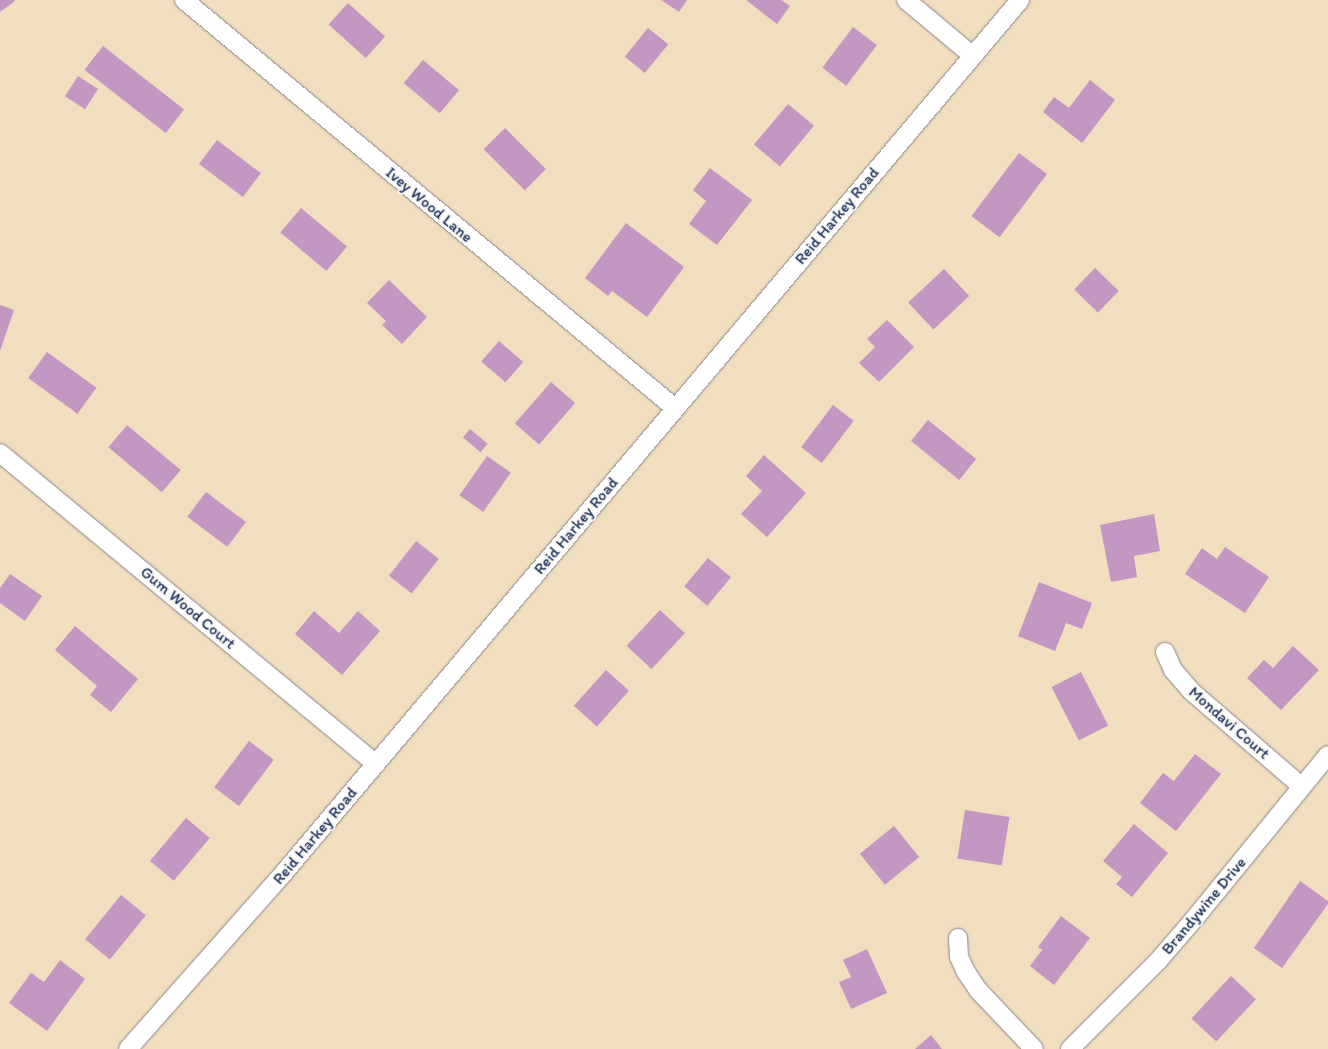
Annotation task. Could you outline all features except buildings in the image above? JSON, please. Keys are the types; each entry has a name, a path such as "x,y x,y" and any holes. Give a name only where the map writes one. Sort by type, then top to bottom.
{"street":[{"name":"Ivey Wood Lane","path":"184,0 675,408"},
{"path":"906,0 973,56"},
{"name":"Reid Harkey Road","path":"128,1049 282,876 1020,0"},
{"name":"Gum Wood Court","path":"0,453 376,764"},
{"name":"Mondavi Court","path":"1165,652 1173,670 1191,691 1301,786"},
{"name":"Brandywine Drive","path":"1070,1049 1158,961 1328,755"},
{"path":"958,938 959,957 970,978 1034,1049"}]}
